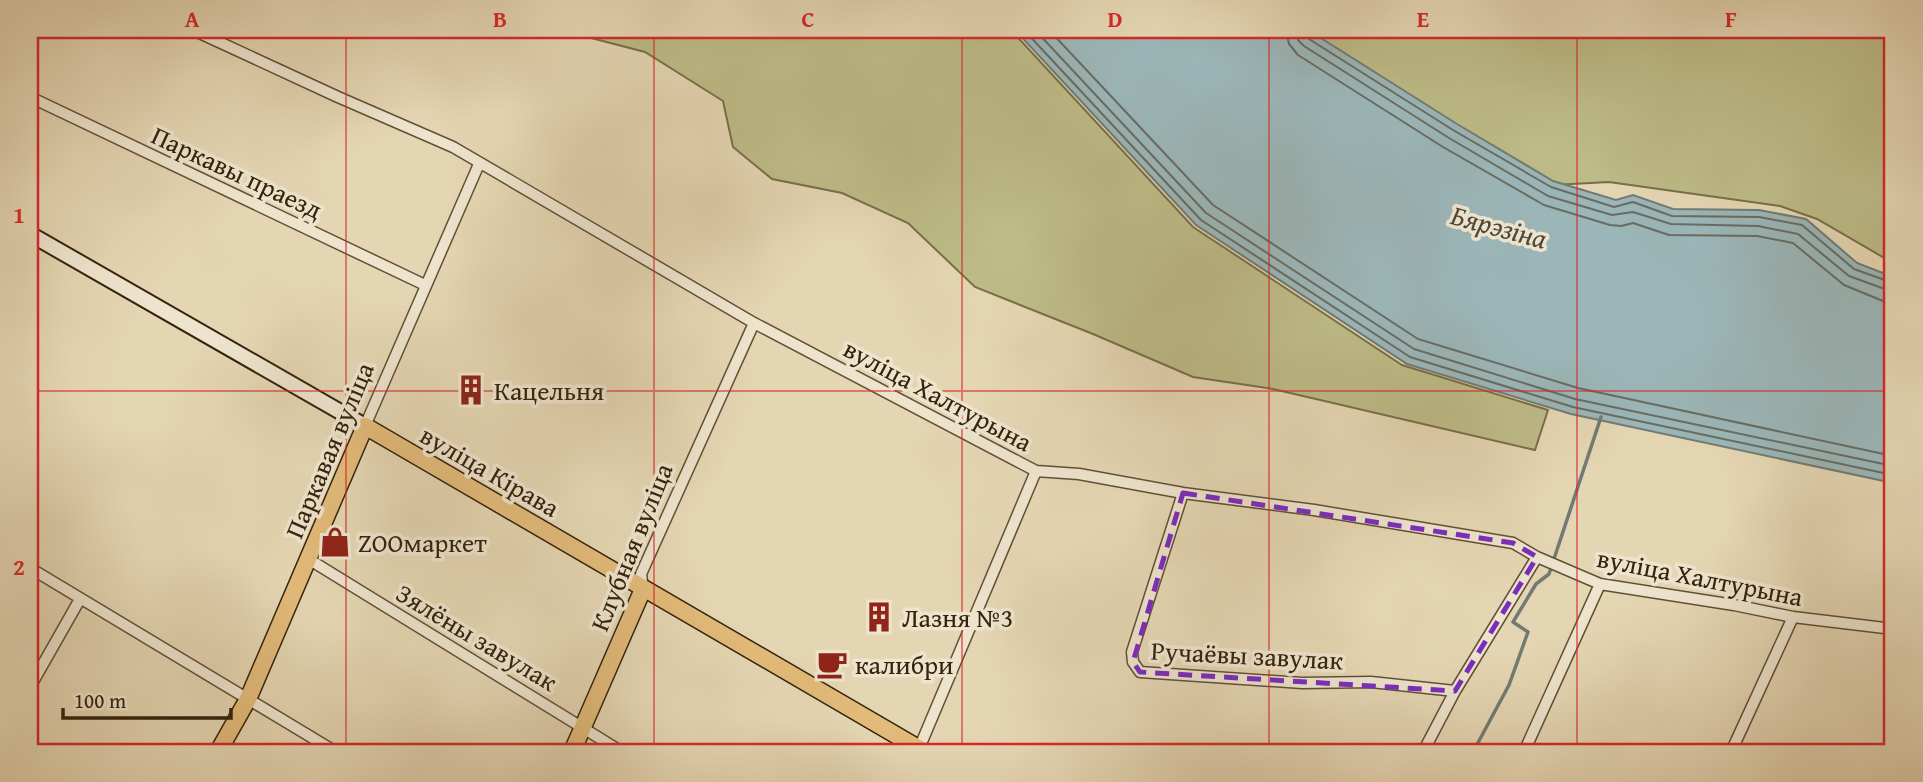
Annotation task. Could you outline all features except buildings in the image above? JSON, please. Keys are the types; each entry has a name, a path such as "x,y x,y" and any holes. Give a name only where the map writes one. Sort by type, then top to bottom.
{"main road":[{"name":"вуліца Кірава","path":"30,234 921,751"},
{"name":"Паркавая вуліца","path":"218,752 248,699 365,426"},
{"name":"Клубная вуліца","path":"572,752 643,589"}],"street":[{"name":"вуліца Халтурына","path":"193,30 453,147 754,323 1036,471 1079,474 1183,494 1314,510 1513,543 1541,559 1600,584 1793,617 1893,629"},
{"name":"Паркавы праезд","path":"30,97 425,285"},
{"name":"Паркавая вуліца","path":"365,426 479,164"},
{"name":"Клубная вуліца","path":"643,589 641,574 754,323"},
{"path":"921,751 1036,471"},
{"name":"Ручаёвы завулак","path":"1183,494 1132,652 1133,662 1140,672 1302,683 1371,682 1455,691"},
{"name":"Зялёны завулак","path":"310,559 622,752"},
{"path":"1423,752 1455,691 1541,559"},
{"path":"30,568 336,752"},
{"path":"1524,752 1600,584"},
{"path":"30,687 80,599"},
{"path":"1731,752 1793,617"}],"highlighted area":[{"path":"1183,493 1513,543 1537,557 1455,691 1140,672 1133,662"}],"shaded area":[{"path":"506,30 1011,30 1193,227 1402,365 1548,410 1535,450 1273,389 1193,377 975,287 908,223 842,193 772,179 733,147 723,101 645,52 568,32"},
{"path":"1298,30 1893,30 1893,263 1817,219 1780,206 1609,182 1554,185"}],"water":[{"name":"Бярэзіна","path":"1015,30 1308,30 1553,181 1616,200 1633,195 1673,209 1759,210 1806,219 1857,263 1893,277 1893,483 1571,414 1407,364 1196,225"}],"waterway":[{"path":"1473,752 1509,685 1528,632 1513,622 1536,584 1549,574 1601,417"}],"place":[{"name":"Кацельня","path":"471,390"},
{"name":"ZOOмаркет","path":"335,542"},
{"name":"Лазня №3","path":"879,617"},
{"name":"калибри","path":"832,664"}]}
